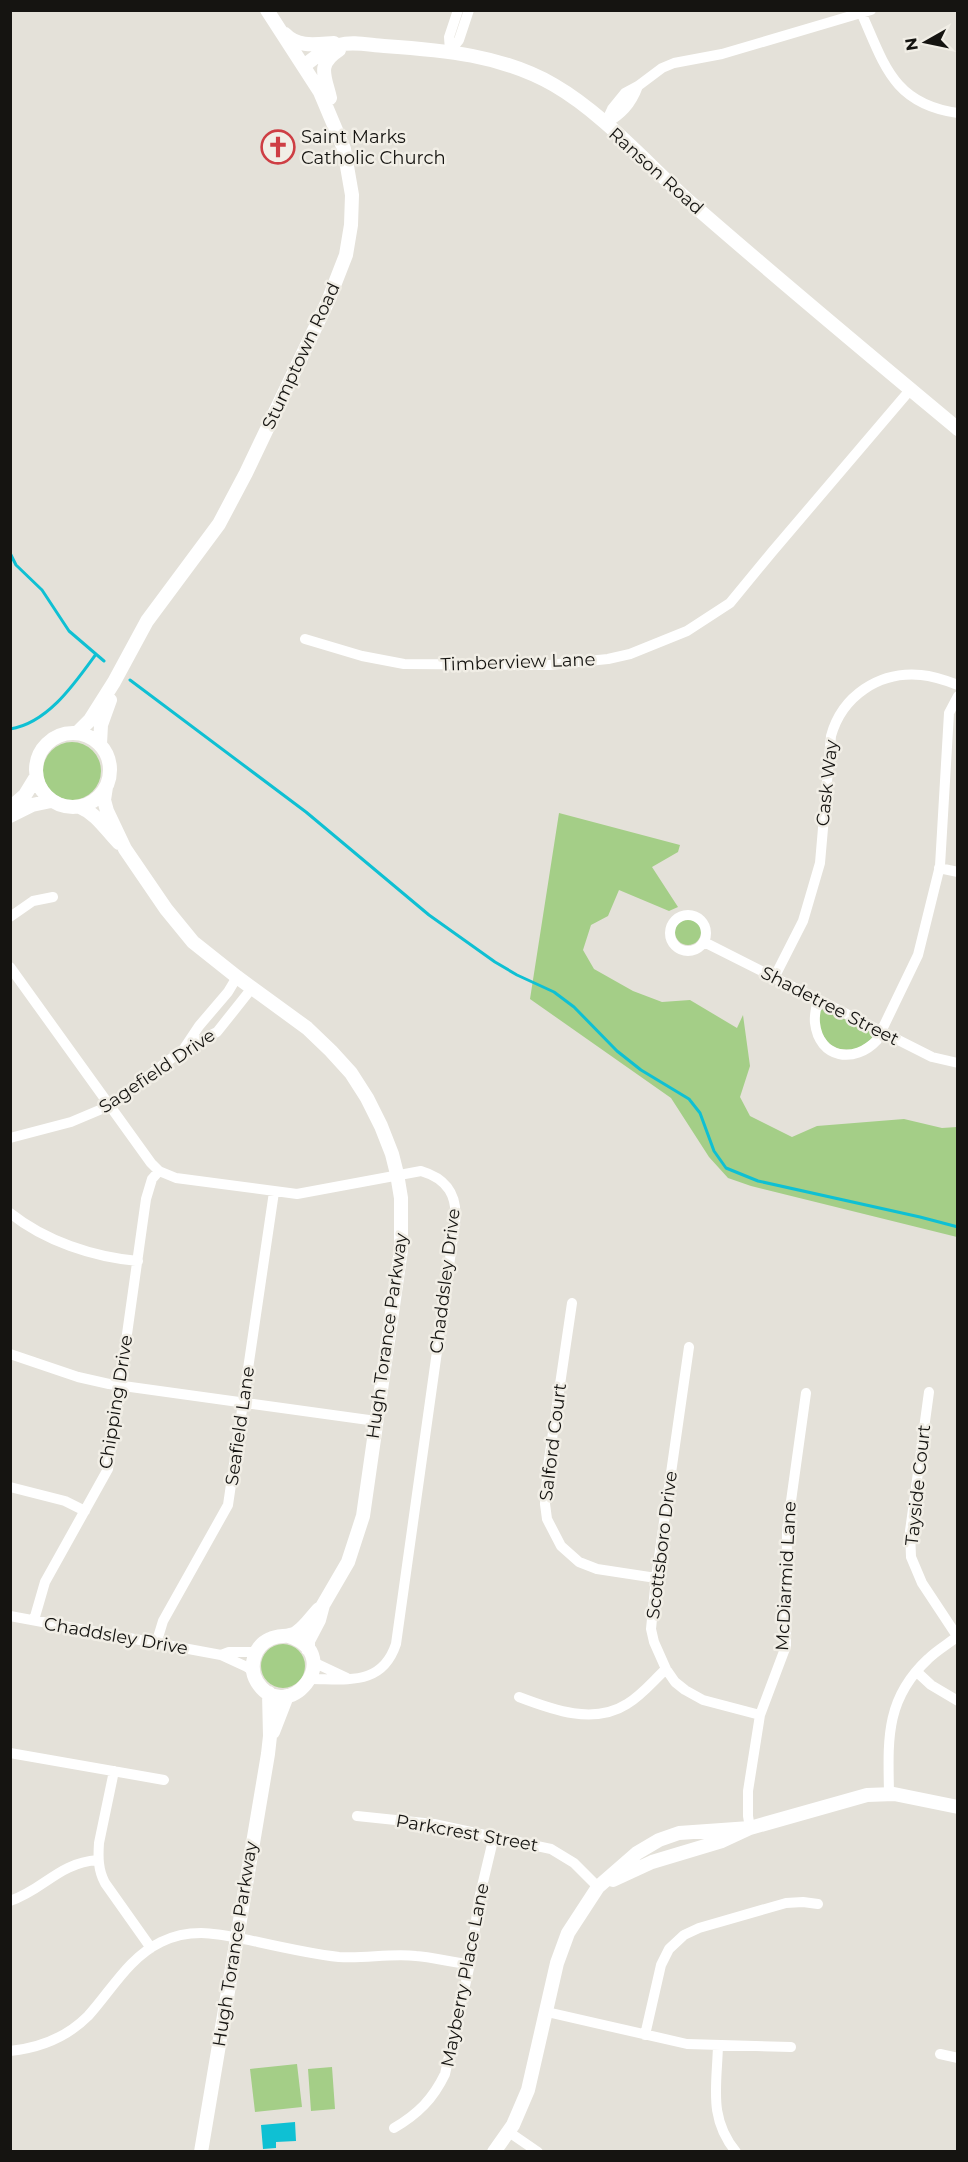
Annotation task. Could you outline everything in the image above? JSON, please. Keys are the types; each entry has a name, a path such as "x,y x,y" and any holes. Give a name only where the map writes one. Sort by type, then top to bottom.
{"street":[{"name":"Stumptown Road","path":"77,733 90,720 147,621 219,524 246,473 336,285 349,240 352,195 346,157 331,114 304,66 267,10"},
{"path":"450,51 449,37 458,10"},
{"path":"450,51 459,40 469,10"},
{"path":"605,124 612,109 625,93 657,71 674,63 722,54 864,11 882,63 898,85 916,101 940,111 957,113"},
{"path":"278,27 288,38 309,45 352,43"},
{"path":"331,114 324,65 337,50 352,43"},
{"name":"Ranson Road","path":"304,66 331,48 352,43 450,51 502,63 540,78 564,92 605,124 702,213 957,429"},
{"name":"Timberview Lane","path":"305,639 355,654 404,664 549,665 608,659 630,654 687,632 730,603 910,390"},
{"name":"Cask Way","path":"774,978 803,921 820,863 831,736 841,711 859,693 876,682 888,678 910,674 923,675 957,685"},
{"name":"Stumptown Road","path":"100,744 101,725 114,681"},
{"path":"818,1000 815,1025 820,1040 831,1052 846,1055 862,1052 872,1045 881,1032 918,955 939,868 949,713 957,696"},
{"path":"65,733 85,735 100,744 109,760 110,769 106,787 100,796 80,807 60,806 51,801 39,786 36,777 35,766 45,745 54,737 65,733"},
{"path":"10,808 25,795 36,777"},
{"name":"Hugh Torance Parkway","path":"106,787 107,811 125,849"},
{"path":"10,816 32,805 51,801"},
{"name":"Hugh Torance Parkway","path":"80,807 97,818 125,849 193,942 307,1028 332,1051 351,1073 367,1098 381,1125 397,1174 401,1198 401,1250 363,1516 357,1540 348,1562 323,1605 297,1632 270,1639 256,1652"},
{"path":"939,868 957,872"},
{"path":"10,917 33,902 53,897"},
{"name":"Shadetree Street","path":"704,942 932,1057 957,1063"},
{"path":"10,967 151,1164 159,1171"},
{"path":"185,1048 237,977"},
{"name":"Sagefield Drive","path":"10,1138 71,1122 109,1106 185,1048 217,1032 252,988"},
{"name":"Chaddsley Drive","path":"159,1171 177,1178 307,1193 421,1171 434,1175 444,1183 455,1201 455,1223 396,1644 389,1661 379,1671 367,1676 311,1679"},
{"name":"Chipping Drive","path":"34,1620 45,1582 108,1469 148,1190 152,1179 159,1171"},
{"name":"Seafield Lane","path":"156,1644 163,1621 228,1505 274,1191"},
{"path":"10,1213 27,1225 68,1245 105,1257 138,1262"},
{"name":"Salford Court","path":"572,1303 548,1466 545,1504 547,1519 561,1546 579,1562 597,1569 657,1578"},
{"name":"Scottsboro Drive","path":"689,1347 651,1629 666,1670 685,1690 703,1700 760,1715"},
{"path":"10,1354 78,1377 121,1386 376,1421"},
{"name":"Tayside Court","path":"929,1392 910,1530 911,1557 922,1584 957,1636"},
{"name":"McDiarmid Lane","path":"750,1828 748,1791 760,1715 786,1646 787,1530 806,1393"},
{"path":"10,1487 65,1501 85,1511"},
{"name":"Hugh Torance Parkway","path":"311,1679 308,1641 319,1620 323,1605"},
{"name":"Chaddsley Drive","path":"10,1616 221,1655 253,1671"},
{"path":"288,1636 303,1643 310,1655 347,1677"},
{"path":"889,1793 889,1726 900,1696 927,1659 957,1636"},
{"name":"Chaddsley Drive","path":"221,1655 229,1652 256,1652"},
{"path":"256,1652 253,1671 256,1680 269,1694 287,1696 297,1693 305,1688 311,1679"},
{"path":"519,1697 575,1714 608,1713 629,1703 666,1670"},
{"path":"917,1672 931,1685 957,1701"},
{"name":"Hugh Torance Parkway","path":"201,2151 270,1736 269,1694"},
{"name":"Hugh Torance Parkway","path":"270,1736 287,1696"},
{"path":"10,1753 164,1780"},
{"path":"114,1771 101,1830 98,1860 100,1873 151,1948"},
{"path":"598,1887 652,1862 722,1841 750,1828 867,1795 889,1793 907,1795 957,1807"},
{"name":"Parkcrest Street","path":"357,1816 434,1824 528,1843 560,1852 598,1887"},
{"path":"494,2151 509,2132 528,2090 557,1964 568,1933 598,1887 637,1853 659,1840 679,1833 750,1828"},
{"name":"Mayberry Place Lane","path":"394,2128 414,2117 424,2108 446,2074 470,1964 479,1899 494,1836"},
{"path":"10,1900 27,1894 70,1865 86,1860 98,1860"},
{"path":"645,2035 661,1965 669,1949 684,1935 699,1928 786,1903 818,1904"},
{"path":"10,2051 45,2044 73,2029 87,2017 131,1964 151,1948 172,1938 188,1934 218,1933 341,1957 416,1956 470,1964"},
{"path":"547,2012 687,2044 790,2047"},
{"path":"718,2045 717,2114 723,2134 736,2151"},
{"path":"940,2054 957,2058"},
{"path":"509,2132 538,2151"}],"green space":[{"path":"66,742 78,742 93,750 101,765 101,777 93,792 78,800 66,800 51,792 43,777 43,765 51,750"},
{"path":"559,813 680,845 678,852 652,867 678,907 669,911 619,890 608,916 591,925 583,950 594,969 633,991 662,1002 690,1000 737,1028 743,1015 750,1066 740,1097 750,1116 792,1137 817,1126 904,1119 942,1128 957,1127 957,1237 751,1186 728,1178 709,1157 671,1098 530,999"},
{"path":"688,919 697,923 701,932 697,941 688,945 679,941 675,932 679,923"},
{"path":"823,1009 872,1032 872,1039 856,1050 839,1049 829,1044 820,1031 819,1012"},
{"path":"283,1644 292,1645 299,1650 304,1657 304,1675 299,1682 292,1687 283,1688 274,1687 267,1682 262,1675 261,1666 262,1657 267,1650 274,1645"},
{"path":"297,2064 302,2107 255,2112 250,2069"},
{"path":"332,2067 335,2109 311,2111 308,2069"}],"water":[{"path":"295,2122 296,2141 276,2142 276,2148 263,2149 261,2125"}],"waterway":[{"path":"10,553 16,565 42,590 69,631 104,661"},
{"path":"10,729 37,719 48,710 70,689 96,654"},
{"path":"130,680 306,812 429,915 495,962 554,992 574,1007 617,1051 641,1070 689,1099 700,1113 714,1151 726,1168 758,1181 958,1227"}],"place":[{"name":"Saint Marks Catholic Church","path":"278,147"}]}
